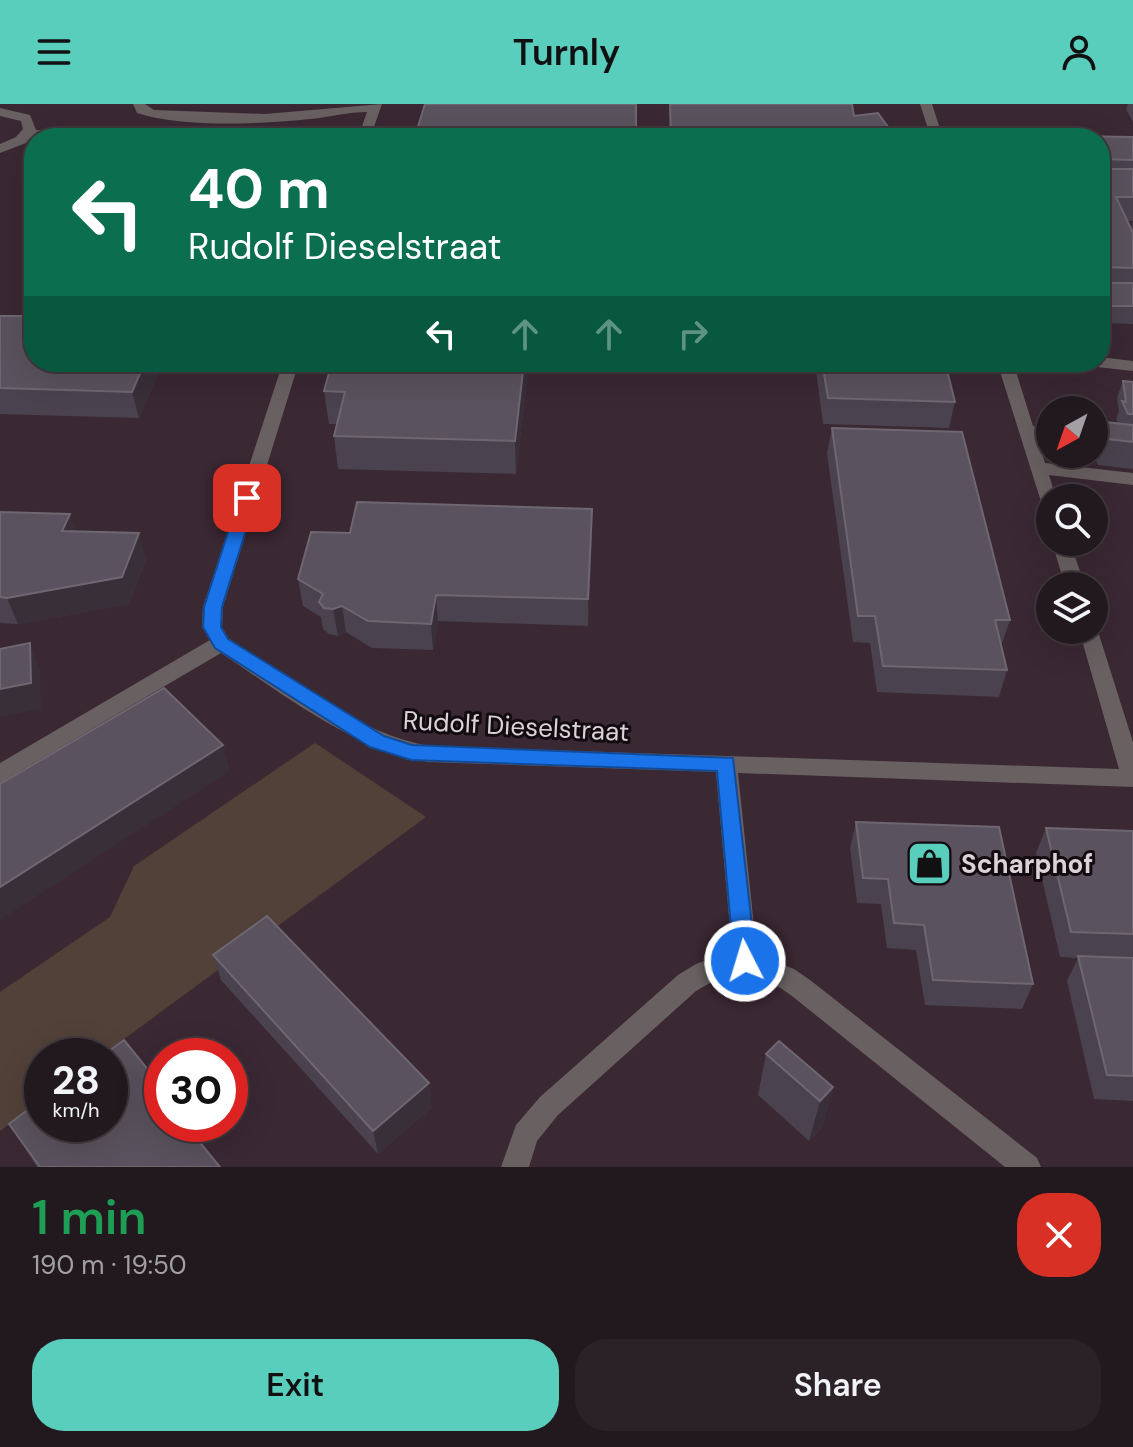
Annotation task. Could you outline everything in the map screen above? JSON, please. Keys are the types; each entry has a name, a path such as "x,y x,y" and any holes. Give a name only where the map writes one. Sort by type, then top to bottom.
{"street":[{"path":"139,104 141,110 153,114 251,117 314,115 344,107"},
{"path":"926,104 934,128"},
{"path":"159,105 376,106 368,128"},
{"path":"1,108 26,118 29,128"},
{"path":"0,149 24,136"},
{"path":"1110,363 1133,366"},
{"path":"0,774 221,643 212,627 213,607 288,372"},
{"path":"1008,372 1036,462"},
{"path":"1026,430 1036,431"},
{"path":"1108,439 1133,442"},
{"path":"1043,484 1038,468 1133,479"},
{"name":"Rudolf Dieselstraat","path":"221,643 377,741 411,753 1133,778"},
{"path":"1093,644 1133,778"},
{"path":"726,764 745,961"},
{"path":"515,1167 526,1134 549,1106 687,983 716,967 745,961 785,977 801,988 1027,1167"}],"shaded area":[{"path":"0,104 1133,104 1133,1167 0,1167"},
{"path":"315,743 426,817 125,1038 24,1038 24,1113 0,1131 0,992 110,917 134,866"}],"building":[{"path":"425,104 636,104 636,128 418,128"},
{"path":"670,104 852,104 854,116 878,113 888,127 888,128 671,128"},
{"path":"1110,137 1133,137 1133,160 1110,159"},
{"path":"1110,169 1133,169 1133,197 1116,197 1133,233 1133,268 1110,267"},
{"path":"1110,283 1133,283 1133,306 1110,306"},
{"path":"0,316 24,316 24,372 141,372 132,392 0,388"},
{"path":"329,372 523,372 515,441 334,436 345,392 324,391"},
{"path":"824,372 948,372 955,402 828,398"},
{"path":"1123,381 1133,382 1133,414 1128,414 1122,401 1126,402"},
{"path":"1108,422 1133,425 1133,442 1108,439"},
{"path":"832,428 962,432 1010,620 995,620 1007,670 883,666 875,616 858,616"},
{"path":"357,502 592,509 588,599 436,595 431,624 368,621 342,606 324,608 319,602 323,594 298,579 311,532 350,533"},
{"path":"0,512 70,514 62,531 139,533 122,577 0,597"},
{"path":"30,643 31,683 0,689 0,649"},
{"path":"164,688 223,745 0,887 0,784"},
{"path":"856,822 999,827 1033,984 933,980 924,925 894,923 888,879 863,878"},
{"path":"1046,828 1133,831 1133,934 1071,932"},
{"path":"267,916 429,1083 373,1131 213,955"},
{"path":"1078,956 1133,958 1133,1076 1107,1075"},
{"path":"779,1041 833,1087 820,1101 766,1054"},
{"path":"128,1045 144,1065 144,1142 200,1142 220,1167 40,1167 9,1124 24,1113 24,1142 128,1142"}],"place":[{"name":"Scharphof","path":"930,864"}],"route":[{"path":"247,498 213,607 212,627 221,643 377,741 411,753 726,764 745,961"}]}
